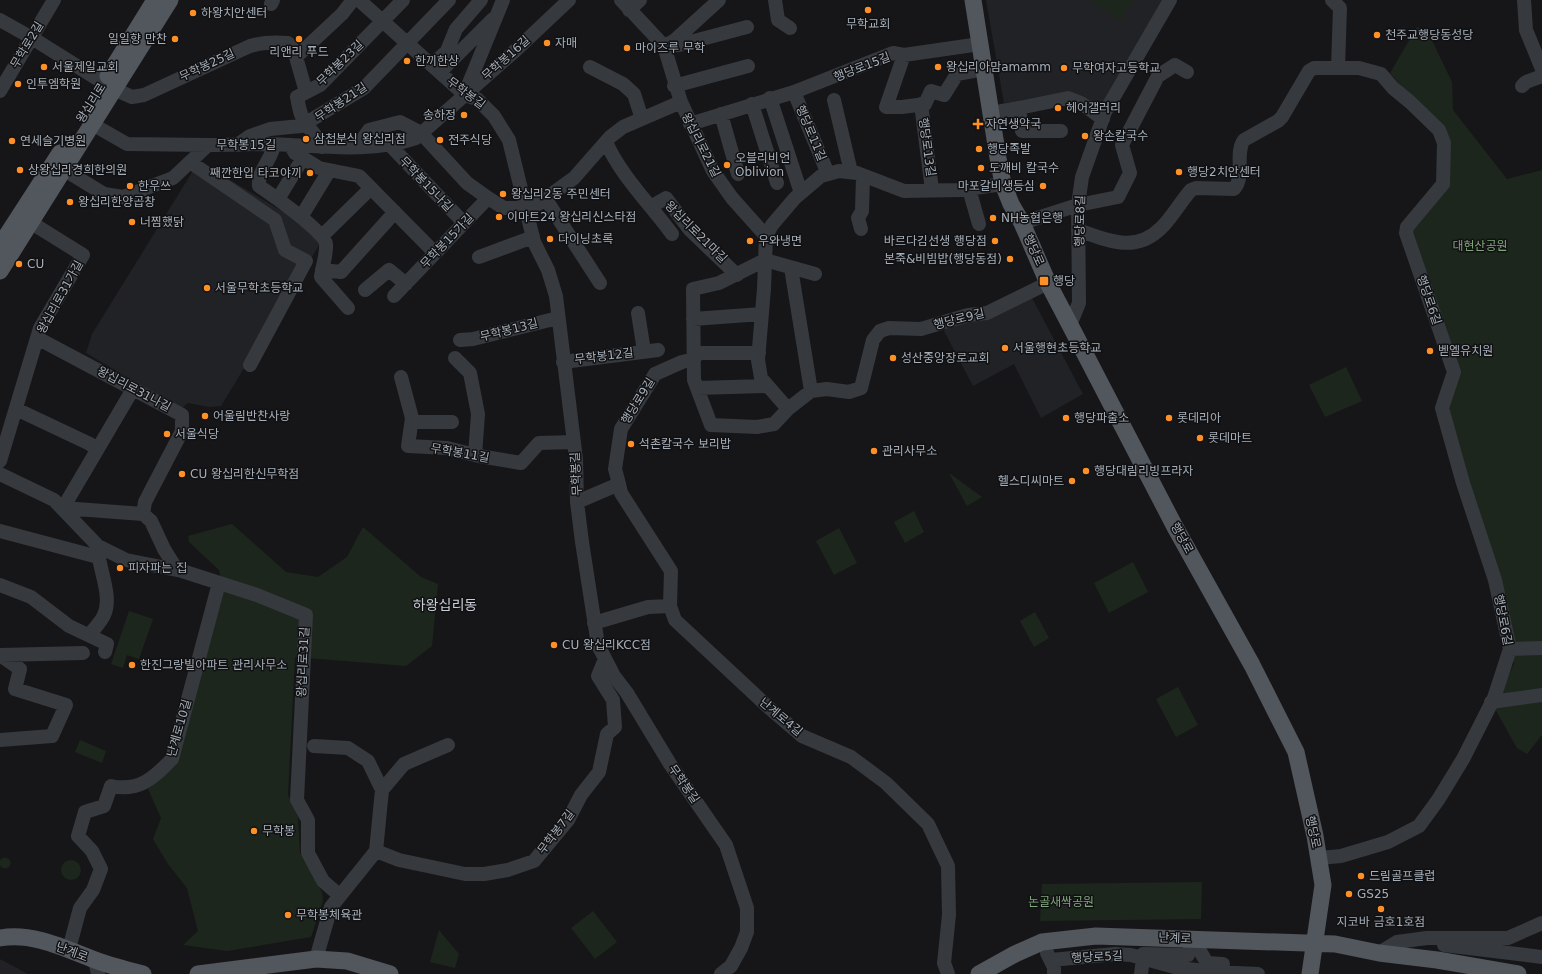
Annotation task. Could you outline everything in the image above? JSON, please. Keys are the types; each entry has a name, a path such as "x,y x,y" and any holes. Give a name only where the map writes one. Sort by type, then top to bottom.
{"main road":[{"name":"왕십리로","path":"0,271 18,222 63,169 92,124 109,86 155,0"},
{"name":"왕십리로","path":"0,246 18,222 109,86 170,0"},
{"name":"행당로","path":"973,0 1003,184 1011,204 1022,223 1048,283 1176,527 1252,665 1296,752 1319,858 1323,885 1310,974"},
{"name":"난계로","path":"0,938 11,936 33,939 69,948 96,967 121,969 143,974"},
{"name":"난계로","path":"979,974 1014,954 1042,942 1096,936 1335,944 1379,953 1437,960 1518,974"},
{"path":"198,974 316,959 346,961 390,974"}],"street":[{"name":"무학로2길","path":"0,91 54,0"},
{"path":"296,57 342,14 353,0"},
{"name":"무학봉길","path":"359,0 383,20 464,95 477,99 494,116 509,140 532,237 548,270 554,290 574,442 577,502 598,645 614,676 627,693 670,764 726,845 747,908 747,932 741,948 731,966 722,974"},
{"name":"무학봉23길","path":"306,124 300,114 297,97 320,85 403,0"},
{"name":"무학봉21길","path":"237,145 250,136 270,129 306,124 364,88 449,0"},
{"path":"436,69 447,51 456,29 481,0"},
{"name":"무학봉16길","path":"464,95 504,0"},
{"name":"무학봉16길","path":"464,95 516,50 569,0"},
{"path":"625,5 640,0"},
{"path":"664,46 675,40 719,0"},
{"path":"774,0 778,20 790,28"},
{"name":"행당로8길","path":"1070,325 1079,303 1078,205 1082,177 1103,119 1121,83 1170,0"},
{"path":"1332,0 1340,8 1338,68"},
{"path":"1524,0 1526,30 1542,69"},
{"name":"왕십리로21길","path":"625,5 664,46 674,86 690,124 713,171 732,198 766,236"},
{"path":"436,69 498,14"},
{"path":"0,20 109,86"},
{"path":"664,46 678,45 747,27"},
{"name":"무학봉25길","path":"109,86 132,97 144,95 215,61 260,43 288,43 296,57 306,92"},
{"name":"행당로15길","path":"690,124 770,98 794,92 893,53 904,55 980,44"},
{"name":"행당로13길","path":"904,55 886,107 902,108 925,104 931,91 944,95 957,74 984,69"},
{"path":"1022,223 1078,205 1118,197 1130,173 1122,145 1158,76 1175,65 1187,72"},
{"path":"674,86 748,66"},
{"path":"590,67 623,84 634,94 642,119"},
{"name":"행당로6길","path":"1078,230 1108,240 1130,244 1143,240 1161,229 1191,190 1196,188 1234,189 1239,180 1241,145 1244,140 1278,121 1282,117 1309,71 1314,68 1359,68 1381,74 1393,88 1439,130 1444,143 1443,184 1407,227 1406,233 1454,372 1442,408 1463,483 1495,580 1510,649 1491,702 1463,759 1438,800 1419,826 1388,842 1341,856 1319,858"},
{"path":"1522,86 1526,82 1542,76"},
{"name":"행당로11길","path":"794,92 828,174"},
{"name":"무학봉15길","path":"63,169 104,194 123,197 173,178 208,145 322,147 398,144 416,138 464,95"},
{"path":"770,98 801,193"},
{"path":"992,113 1068,98 1081,103 1103,119"},
{"name":"행당로11길","path":"834,100 857,174 862,211 858,218 861,229"},
{"path":"358,146 369,130 400,122 421,133 467,183 488,198 504,208 525,208 538,204 574,178 606,142 623,127 681,102"},
{"path":"752,104 777,183"},
{"name":"행당로13길","path":"921,104 932,190"},
{"path":"1019,108 1022,131 1061,131"},
{"path":"721,114 738,174"},
{"name":"왕십리로","path":"92,124 127,144 208,145"},
{"name":"무학봉21길","path":"306,124 318,137 322,147"},
{"name":"왕십리로21마길","path":"606,142 622,172 652,206 672,234"},
{"name":"무학봉15나길","path":"389,144 464,223"},
{"path":"274,145 273,152 258,178 259,186 300,217 322,236 326,242 321,277 348,308"},
{"path":"291,146 295,153 319,168 359,176 435,254"},
{"path":"278,200 303,158"},
{"path":"190,162 275,220 286,250 306,261 250,365"},
{"path":"300,217 329,171"},
{"name":"행당로11길","path":"766,236 772,225 801,193 821,176 838,171 857,174 904,191 969,189 1003,184"},
{"path":"322,236 371,188"},
{"path":"969,189 979,224"},
{"name":"무학봉15가길","path":"394,296 488,198"},
{"path":"545,198 600,282"},
{"name":"왕십리로21마길","path":"652,206 666,198 690,230 737,275"},
{"path":"322,270 341,272 395,212"},
{"name":"왕십리로31가길","path":"0,461 40,328 83,255 18,222"},
{"path":"766,236 759,353 761,378 788,409"},
{"path":"480,257 532,237"},
{"path":"791,268 811,391 788,409 774,424 757,427 711,425 694,380 693,288 719,283 764,260 815,274"},
{"path":"365,290 389,270 406,284"},
{"name":"행당로9길","path":"811,391 827,389 849,392 861,388 873,340 880,331 890,328 921,329 968,315 987,313 1048,283"},
{"name":"무학봉12길","path":"563,362 651,350 638,313"},
{"path":"693,320 762,314"},
{"name":"무학봉13길","path":"460,340 472,339 558,318"},
{"name":"왕십리로31나길","path":"37,338 182,415 182,431 145,502 143,514"},
{"path":"694,359 698,353 759,353"},
{"path":"455,358 470,373 478,414 475,455"},
{"name":"행당로9길","path":"619,484 615,469 621,429 655,374 694,359"},
{"name":"무학봉11길","path":"401,377 412,422 408,446 447,448 475,455 521,463 539,443 574,442"},
{"path":"697,388 768,386"},
{"path":"133,389 63,508 143,514 151,521 164,549 177,570"},
{"path":"16,409 90,444 97,450"},
{"path":"412,422 452,422"},
{"name":"왕십리로31길","path":"0,474 54,500 63,508 98,552 126,560 177,570 257,595 306,614 297,800 308,820 308,853 323,881 339,896"},
{"path":"577,502 619,484"},
{"name":"난계로4길","path":"619,484 621,493 671,571 670,606 675,620 767,706 802,736 851,757 886,783 928,824 948,866 949,915 944,963 948,974"},
{"path":"0,531 98,552 104,576 107,607 104,616 89,635"},
{"name":"난계로10길","path":"69,948 80,908 93,890 101,869 92,850 78,836 85,812 104,806 111,786 119,788 136,787 158,774 172,759 219,583"},
{"path":"0,585 31,597 69,626 107,644 104,652"},
{"path":"594,623 648,607 670,606"},
{"path":"1510,649 1542,648"},
{"path":"0,656 83,652"},
{"path":"0,656 20,669 15,689 66,705 52,736 0,740"},
{"name":"무학봉7길","path":"376,851 399,860 465,874 484,874 508,870 534,861 568,820 581,795 599,772 607,734 616,727 613,700 598,676 605,659"},
{"path":"1491,702 1542,695"},
{"path":"0,747 16,746"},
{"path":"314,746 348,748 368,761 382,790 376,851 331,907 316,959"},
{"path":"382,790 404,764 448,746"},
{"path":"1379,953 1397,942 1427,938 1508,938 1542,923"},
{"path":"1141,974 1137,957 1139,954 1188,955 1193,939"},
{"path":"1193,939 1207,963 1248,965 1257,968 1258,974"},
{"path":"1042,942 1051,960 1054,974"},
{"path":"1397,942 1438,944 1542,957"},
{"name":"행당로5길","path":"1051,960 1109,954 1137,957 1178,968 1215,972 1258,974"}],"shaded area":[{"name":"무학여자고등학교","path":"986,0 1167,0 1102,116 1072,95 1004,103"},
{"name":"서울무학초등학교","path":"199,161 308,227 321,242 221,406 209,407 188,403 181,409 86,353 92,334"},
{"name":"서울행현초등학교","path":"1032,298 1083,394 1041,418 1014,364 973,386 944,331 948,327"},
{"path":"0,959 28,974 0,974"}],"green space":[{"path":"1089,0 1134,0 1120,21"},
{"name":"대현산공원","path":"1417,27 1427,30 1452,82 1453,110 1507,179 1542,170 1542,735 1527,754 1517,748 1495,709 1502,688 1514,664 1512,633 1446,412 1460,372 1410,233 1445,188 1448,141 1390,73"},
{"path":"1346,367 1362,401 1325,417 1309,385"},
{"path":"949,473 982,497 967,506"},
{"path":"914,511 924,532 905,543 894,522"},
{"path":"232,524 286,572 318,577 347,557 363,527 421,577 438,584 432,646 406,666 295,657 288,795 298,817 300,853 322,892 323,901 311,937 227,951 183,945 198,931 187,888 168,864 153,839 161,818 148,789 176,765 223,591 219,570 189,542 188,536"},
{"path":"839,528 857,563 834,575 816,541"},
{"path":"1133,562 1148,592 1109,613 1094,583"},
{"path":"129,611 153,619 139,659 127,655 123,668 111,664"},
{"path":"1035,612 1049,638 1034,647 1020,621"},
{"path":"1178,687 1198,725 1176,737 1156,699"},
{"path":"80,740 106,751 102,763 75,752"},
{"path":"5,857 9,859 11,863 9,867 5,869 1,867 -1,863 1,859"},
{"path":"71,860 78,863 81,870 78,877 71,880 64,877 61,870 64,863"},
{"name":"논골새싹공원","path":"1202,882 1201,919 1040,921 1042,884"},
{"path":"593,911 617,942 595,959 571,928"},
{"path":"439,930 459,954 455,968 430,962"}],"place":[{"name":"무학교회","path":"868,10"},
{"name":"하왕치안센터","path":"193,13"},
{"name":"천주교행당동성당","path":"1377,35"},
{"name":"일일향 만찬","path":"175,39"},
{"name":"리앤리 푸드","path":"299,39"},
{"name":"자매","path":"547,43"},
{"name":"마이즈루 무학","path":"627,48"},
{"name":"한끼한상","path":"407,61"},
{"name":"서울제일교회","path":"44,67"},
{"name":"왕십리아맘amamm","path":"938,67"},
{"name":"무학여자고등학교","path":"1064,68"},
{"name":"인투엠학원","path":"18,84"},
{"name":"헤어갤러리","path":"1058,108"},
{"name":"송하정","path":"464,115"},
{"name":"자연생약국","path":"978,124"},
{"name":"왕손칼국수","path":"1085,136"},
{"name":"삼첩분식 왕십리점","path":"306,139"},
{"name":"전주식당","path":"440,140"},
{"name":"연세슬기병원","path":"12,141"},
{"name":"행당족발","path":"979,149"},
{"name":"오블리비언 Oblivion","path":"727,165"},
{"name":"도깨비 칼국수","path":"981,168"},
{"name":"상왕십리경희한의원","path":"20,170"},
{"name":"행당2치안센터","path":"1179,172"},
{"name":"째깐한입 타코야끼","path":"310,173"},
{"name":"한우쓰","path":"130,186"},
{"name":"마포갈비생등심","path":"1043,186"},
{"name":"왕십리2동 주민센터","path":"503,194"},
{"name":"왕십리한양곱창","path":"70,202"},
{"name":"이마트24 왕십리신스타점","path":"499,217"},
{"name":"NH농협은행","path":"993,218"},
{"name":"너찜했닭","path":"132,222"},
{"name":"다이닝초록","path":"550,239"},
{"name":"우와냉면","path":"750,241"},
{"name":"바르다김선생 행당점","path":"995,241"},
{"name":"본죽&비빔밥(행당동점)","path":"1010,259"},
{"name":"CU","path":"19,264"},
{"name":"행당","path":"1044,281"},
{"name":"서울무학초등학교","path":"207,288"},
{"name":"서울행현초등학교","path":"1005,348"},
{"name":"벧엘유치원","path":"1430,351"},
{"name":"성산중앙장로교회","path":"893,358"},
{"name":"어울림반찬사랑","path":"205,416"},
{"name":"행당파출소","path":"1066,418"},
{"name":"롯데리아","path":"1169,418"},
{"name":"서울식당","path":"167,434"},
{"name":"롯데마트","path":"1200,438"},
{"name":"석촌칼국수 보리밥","path":"631,444"},
{"name":"관리사무소","path":"874,451"},
{"name":"행당대림리빙프라자","path":"1086,471"},
{"name":"CU 왕십리한신무학점","path":"182,474"},
{"name":"헬스디씨마트","path":"1072,481"},
{"name":"피자파는 집","path":"120,568"},
{"name":"CU 왕십리KCC점","path":"554,645"},
{"name":"한진그랑빌아파트 관리사무소","path":"132,665"},
{"name":"무학봉","path":"254,831"},
{"name":"드림골프클럽","path":"1361,876"},
{"name":"GS25","path":"1349,894"},
{"name":"지코바 금호1호점","path":"1381,909"},
{"name":"무학봉체육관","path":"288,915"}],"district":[{"name":"하왕십리동","path":"445,605"}]}
